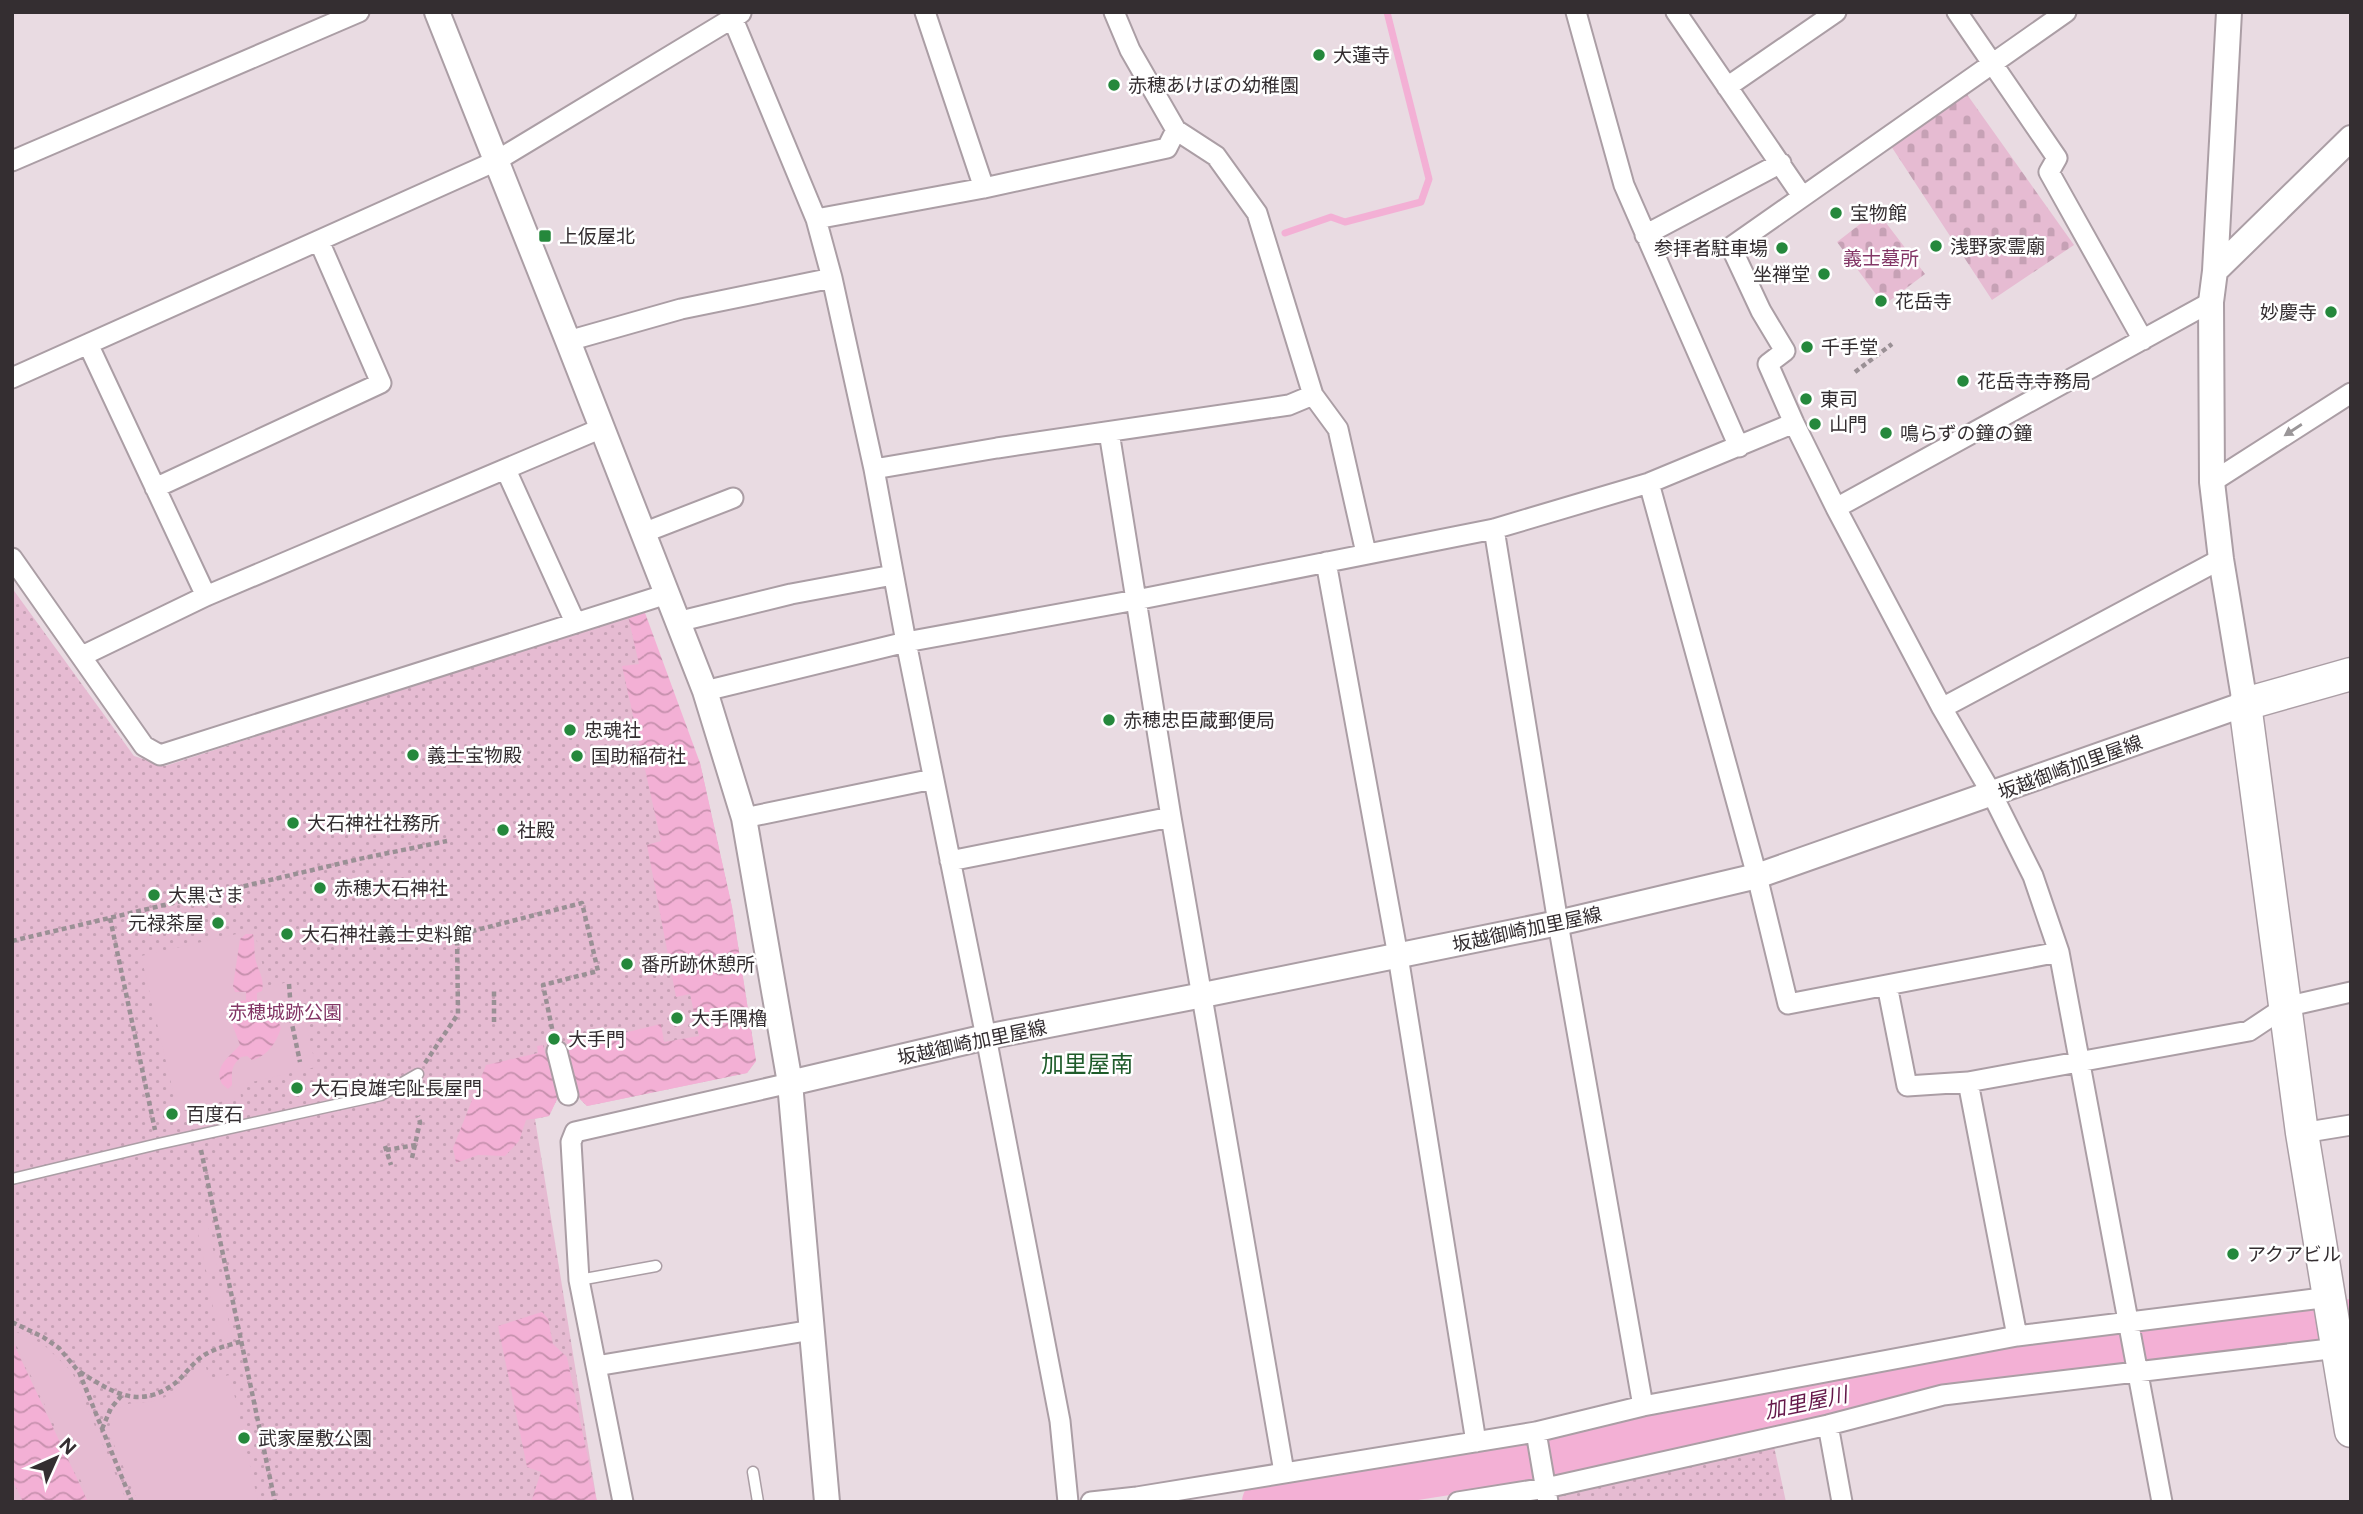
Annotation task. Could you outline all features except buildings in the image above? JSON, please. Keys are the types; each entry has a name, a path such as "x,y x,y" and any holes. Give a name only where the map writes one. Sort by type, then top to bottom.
{"main road":[{"name":"坂越御崎加里屋線","path":"2245,704 2351,674"},
{"path":"2245,704 2302,1133 2330,1297 2345,1346 2351,1432"}],"street":[{"path":"12,161 359,12"},
{"path":"437,12 705,691 744,818 790,1083 827,1502"},
{"path":"925,12 985,188"},
{"path":"1114,12 1130,50 1176,130 1216,156 1257,213 1313,395 1338,429 1366,553"},
{"path":"1576,12 1624,186 1739,447"},
{"path":"1676,12 1802,196"},
{"path":"1727,86 1836,12"},
{"path":"1957,12 2057,158 2049,172 2143,340"},
{"path":"2066,12 1731,247 1761,311 1785,351 1768,364 1794,423 1836,508 1942,708 1992,794 2033,876 2059,952 2162,1502"},
{"path":"2229,12 2211,302 2212,482 2221,559 2245,704"},
{"path":"12,378 496,161 735,14 816,219 832,278 874,469 986,1037 1060,1421 1068,1502"},
{"path":"816,219 985,188 1167,148 1176,130"},
{"path":"2215,271 2351,138"},
{"path":"1645,235 1781,163"},
{"path":"155,488 381,383 319,241"},
{"path":"569,341 681,309 832,278"},
{"path":"1836,508 2211,302"},
{"path":"88,344 206,596"},
{"path":"2212,482 2351,393"},
{"path":"874,469 1289,405 1313,395"},
{"path":"705,691 906,642 1136,600 1494,529 1649,483 1794,423"},
{"path":"82,656 206,596 601,428"},
{"path":"1109,432 1171,817 1284,1472"},
{"path":"506,470 575,622"},
{"path":"1649,483 1757,876 1788,1004 2059,952"},
{"path":"643,533 733,498"},
{"path":"1494,529 1558,923 1643,1406"},
{"path":"12,558 144,746 160,755 667,594"},
{"path":"1942,708 2221,559"},
{"path":"1326,562 1398,956 1476,1443"},
{"path":"677,622 791,594 893,575"},
{"name":"坂越御崎加里屋線","path":"790,1083 986,1037 1558,923 1757,876 2245,704"},
{"path":"744,818 933,779"},
{"path":"950,861 1171,817"},
{"path":"1887,985 1907,1086 1968,1082 2249,1031 2285,1007 2351,992"},
{"path":"555,1044 568,1095"},
{"path":"1968,1082 2017,1336"},
{"path":"623,1502 579,1280 571,1142 575,1132 790,1083"},
{"path":"2302,1133 2351,1125"},
{"path":"1091,1502 1137,1499 1284,1472 1476,1443 1536,1432 1643,1406 2017,1336 2330,1297"},
{"path":"596,1366 812,1330"},
{"path":"1458,1502 1547,1495 1943,1395 2345,1346"},
{"path":"1828,1425 1842,1502"},
{"path":"1536,1432 1547,1495"}],"lane":[{"path":"12,1179 382,1095 418,1074"},
{"path":"579,1280 656,1266"},
{"path":"753,1472 758,1502"}],"path":[{"path":"1855,372 1892,344"},
{"path":"12,941 359,859 447,841"},
{"path":"418,1074 458,1014 457,936 582,903 598,971 543,985 555,1044"},
{"path":"110,918 158,1144"},
{"path":"289,984 292,1024 300,1062"},
{"path":"494,989 494,1022"},
{"path":"412,1158 420,1122 418,1116"},
{"path":"198,1136 275,1502"},
{"path":"391,1165 386,1148 415,1145"},
{"path":"12,1322 59,1348 79,1372 132,1502"},
{"path":"79,1372 122,1395 149,1396 175,1384 205,1354 242,1342"},
{"path":"102,1429 111,1408 122,1395"}],"green space":[{"path":"1966,93 2074,245 1992,300 1891,146"},
{"name":"義士墓所","path":"1877,211 1925,274 1884,305 1837,242"},
{"name":"赤穂城跡公園","path":"12,588 134,756 165,766 628,616 700,763 732,907 756,1061 747,1073 587,1106 577,1091 560,1093 549,1116 535,1119 597,1502 12,1502"},
{"path":"254,930 268,987 296,980 316,1067 239,1085 241,1097 178,1112 141,956"},
{"path":"207,1222 218,1272 207,1275 196,1224"},
{"path":"221,1286 232,1337 220,1339 209,1289"},
{"path":"14,1331 43,1344 72,1372 127,1502 91,1502 12,1336"},
{"path":"205,1363 209,1379 230,1375 258,1502 138,1502 110,1435 112,1418 120,1407 167,1396"},
{"path":"1772,1437 1786,1502 1548,1502 1546,1488"}],"water":[{"path":"644,610 700,763 732,907 756,1061 747,1073 587,1106 577,1091 560,1093 549,1116 526,1120 519,1141 505,1156 478,1155 456,1163 453,1148 486,1065 538,1053 537,1046 543,1045 546,1057 569,1052 567,1039 576,1037 578,1044 661,1024 664,1042 699,1036 690,994 676,997 647,845 661,841 622,666 639,664 628,616"},
{"path":"246,934 253,934 255,957 262,982 262,991 257,993 257,1001 267,1000 273,1007 281,1028 274,1044 262,1056 252,1060 247,1056 241,1057 237,1061 232,1070 232,1085 228,1089 222,1084 219,1072 240,1045 228,1013 234,1002 246,1000 246,992 235,992 233,986 240,939"},
{"path":"542,1312 548,1319 553,1344 567,1357 597,1502 531,1502 541,1472 527,1467 498,1326"},
{"path":"12,1340 88,1502 23,1502 12,1479"}],"waterway":[{"path":"1285,233 1331,217 1345,222 1421,202 1429,179 1387,12"},
{"name":"加里屋川","path":"1264,1502 1581,1452 1903,1382 2351,1321"}],"place":[{"name":"大蓮寺","path":"1319,55"},
{"name":"赤穂あけぼの幼稚園","path":"1114,85"},
{"name":"宝物館","path":"1836,213"},
{"name":"上仮屋北","path":"545,236"},
{"name":"浅野家霊廟","path":"1936,246"},
{"name":"参拝者駐車場","path":"1782,248"},
{"name":"坐禅堂","path":"1824,274"},
{"name":"花岳寺","path":"1881,301"},
{"name":"妙慶寺","path":"2331,312"},
{"name":"千手堂","path":"1807,347"},
{"name":"花岳寺寺務局","path":"1963,381"},
{"name":"東司","path":"1806,399"},
{"name":"山門","path":"1815,424"},
{"name":"鳴らずの鐘の鐘","path":"1886,433"},
{"name":"赤穂忠臣蔵郵便局","path":"1109,720"},
{"name":"忠魂社","path":"570,730"},
{"name":"義士宝物殿","path":"413,755"},
{"name":"国助稲荷社","path":"577,756"},
{"name":"大石神社社務所","path":"293,823"},
{"name":"社殿","path":"503,830"},
{"name":"赤穂大石神社","path":"320,888"},
{"name":"大黒さま","path":"154,895"},
{"name":"元禄茶屋","path":"218,923"},
{"name":"大石神社義士史料館","path":"287,934"},
{"name":"番所跡休憩所","path":"627,964"},
{"name":"大手隅櫓","path":"677,1018"},
{"name":"大手門","path":"554,1039"},
{"name":"大石良雄宅阯長屋門","path":"297,1088"},
{"name":"百度石","path":"172,1114"},
{"name":"アクアビル","path":"2233,1254"},
{"name":"武家屋敷公園","path":"244,1438"}],"district":[{"name":"加里屋南","path":"1087,1064"}]}
